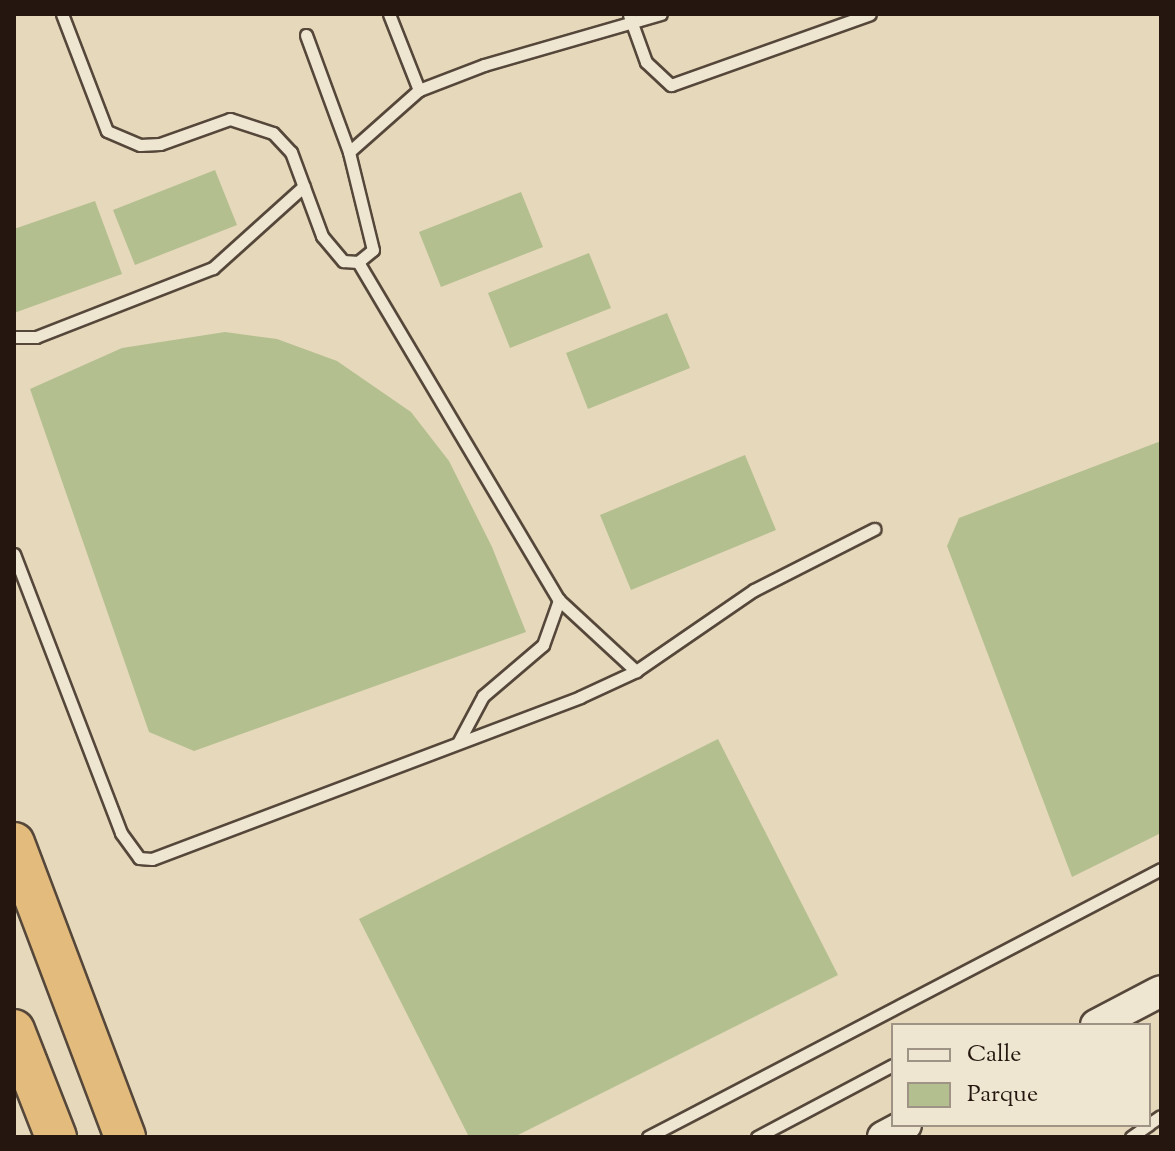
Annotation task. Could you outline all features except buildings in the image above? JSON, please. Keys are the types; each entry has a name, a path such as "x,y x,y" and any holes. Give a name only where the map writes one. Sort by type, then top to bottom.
{"highway":[{"path":"14,843 125,1137"},
{"path":"14,1030 56,1137"}],"street":[{"path":"1100,1023 1161,991"},
{"path":"883,1137 902,1127"}],"lane":[{"path":"62,14 107,131 123,141 160,144 230,119 247,121 273,133 291,152 322,236 343,261 358,262 373,250 349,152 306,35"},
{"path":"389,14 419,90"},
{"path":"349,152 419,90 630,18 661,14"},
{"path":"630,18 646,62 671,85 870,14"},
{"path":"14,337 36,337 213,268 304,186"},
{"path":"358,262 559,600 636,671"},
{"path":"14,554 121,833 139,858 152,859 636,671 754,590 874,529"},
{"path":"459,741 483,696 543,645 559,600"},
{"path":"648,1137 1161,869"},
{"path":"757,1137 891,1066"}],"green space":[{"path":"215,170 237,225 135,265 113,210"},
{"path":"521,192 543,247 441,287 419,232"},
{"path":"95,201 122,274 14,313 14,229"},
{"path":"589,253 611,308 510,348 488,293"},
{"path":"667,313 690,368 588,409 566,353"},
{"path":"225,332 277,339 337,361 411,412 449,461 492,547 526,632 194,751 149,732 30,389 122,348"},
{"path":"1161,441 1161,833 1072,877 947,546 959,518"},
{"path":"745,455 776,530 631,590 600,515"},
{"path":"718,739 838,975 514,1137 469,1137 359,919"}]}
